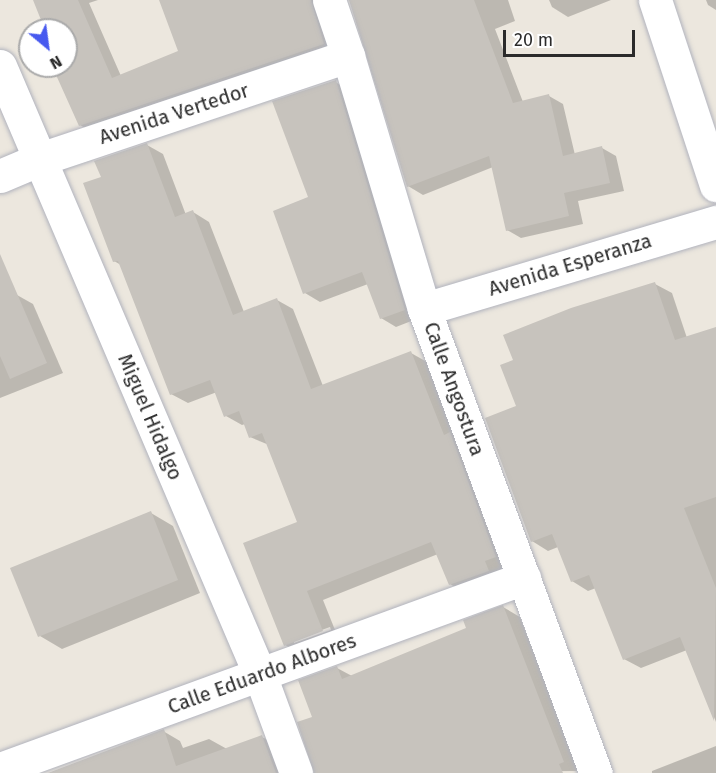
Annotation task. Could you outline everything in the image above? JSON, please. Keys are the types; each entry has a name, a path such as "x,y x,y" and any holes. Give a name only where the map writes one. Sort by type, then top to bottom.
{"street":[{"name":"Calle Angostura","path":"329,0 424,309 596,773"},
{"path":"655,0 716,185"},
{"name":"Avenida Vertedor","path":"0,176 40,159 348,56"},
{"name":"Miguel Hidalgo","path":"0,66 260,675 296,773"},
{"name":"Avenida Esperanza","path":"424,309 716,222"},
{"name":"Calle Eduardo Albores","path":"9,769 524,578"}],"building":[{"path":"33,0 78,0 112,78 178,51 159,0 311,0 324,44 79,126 57,78 78,78 78,18 40,18"},
{"path":"349,0 474,0 513,103 549,94 563,156 602,146 610,183 564,193 569,216 506,231 489,156 407,187"},
{"path":"336,80 405,310 380,319 362,272 303,294 273,211 308,197 272,101"},
{"path":"147,143 175,217 193,210 233,315 277,298 311,389 411,351 444,435 450,432 496,557 485,561 489,571 449,585 431,542 307,591 323,631 284,646 243,543 297,522 262,433 249,438 239,411 224,417 210,380 170,395 118,261 113,262 83,183 101,177 94,161"},
{"path":"0,254 47,363 10,379 0,356"},
{"path":"655,282 675,340 716,327 716,497 684,508 716,588 714,721 680,637 623,660 589,575 571,582 552,534 531,542 485,418 516,406 500,365 513,360 503,335 571,308"},
{"path":"151,511 178,580 38,637 10,568"},
{"path":"503,605 564,762 559,764 563,773 314,773 297,722 312,717 298,680 337,666 342,679 466,628 463,620"},
{"path":"164,729 176,766 262,735 276,773 48,773"}]}
